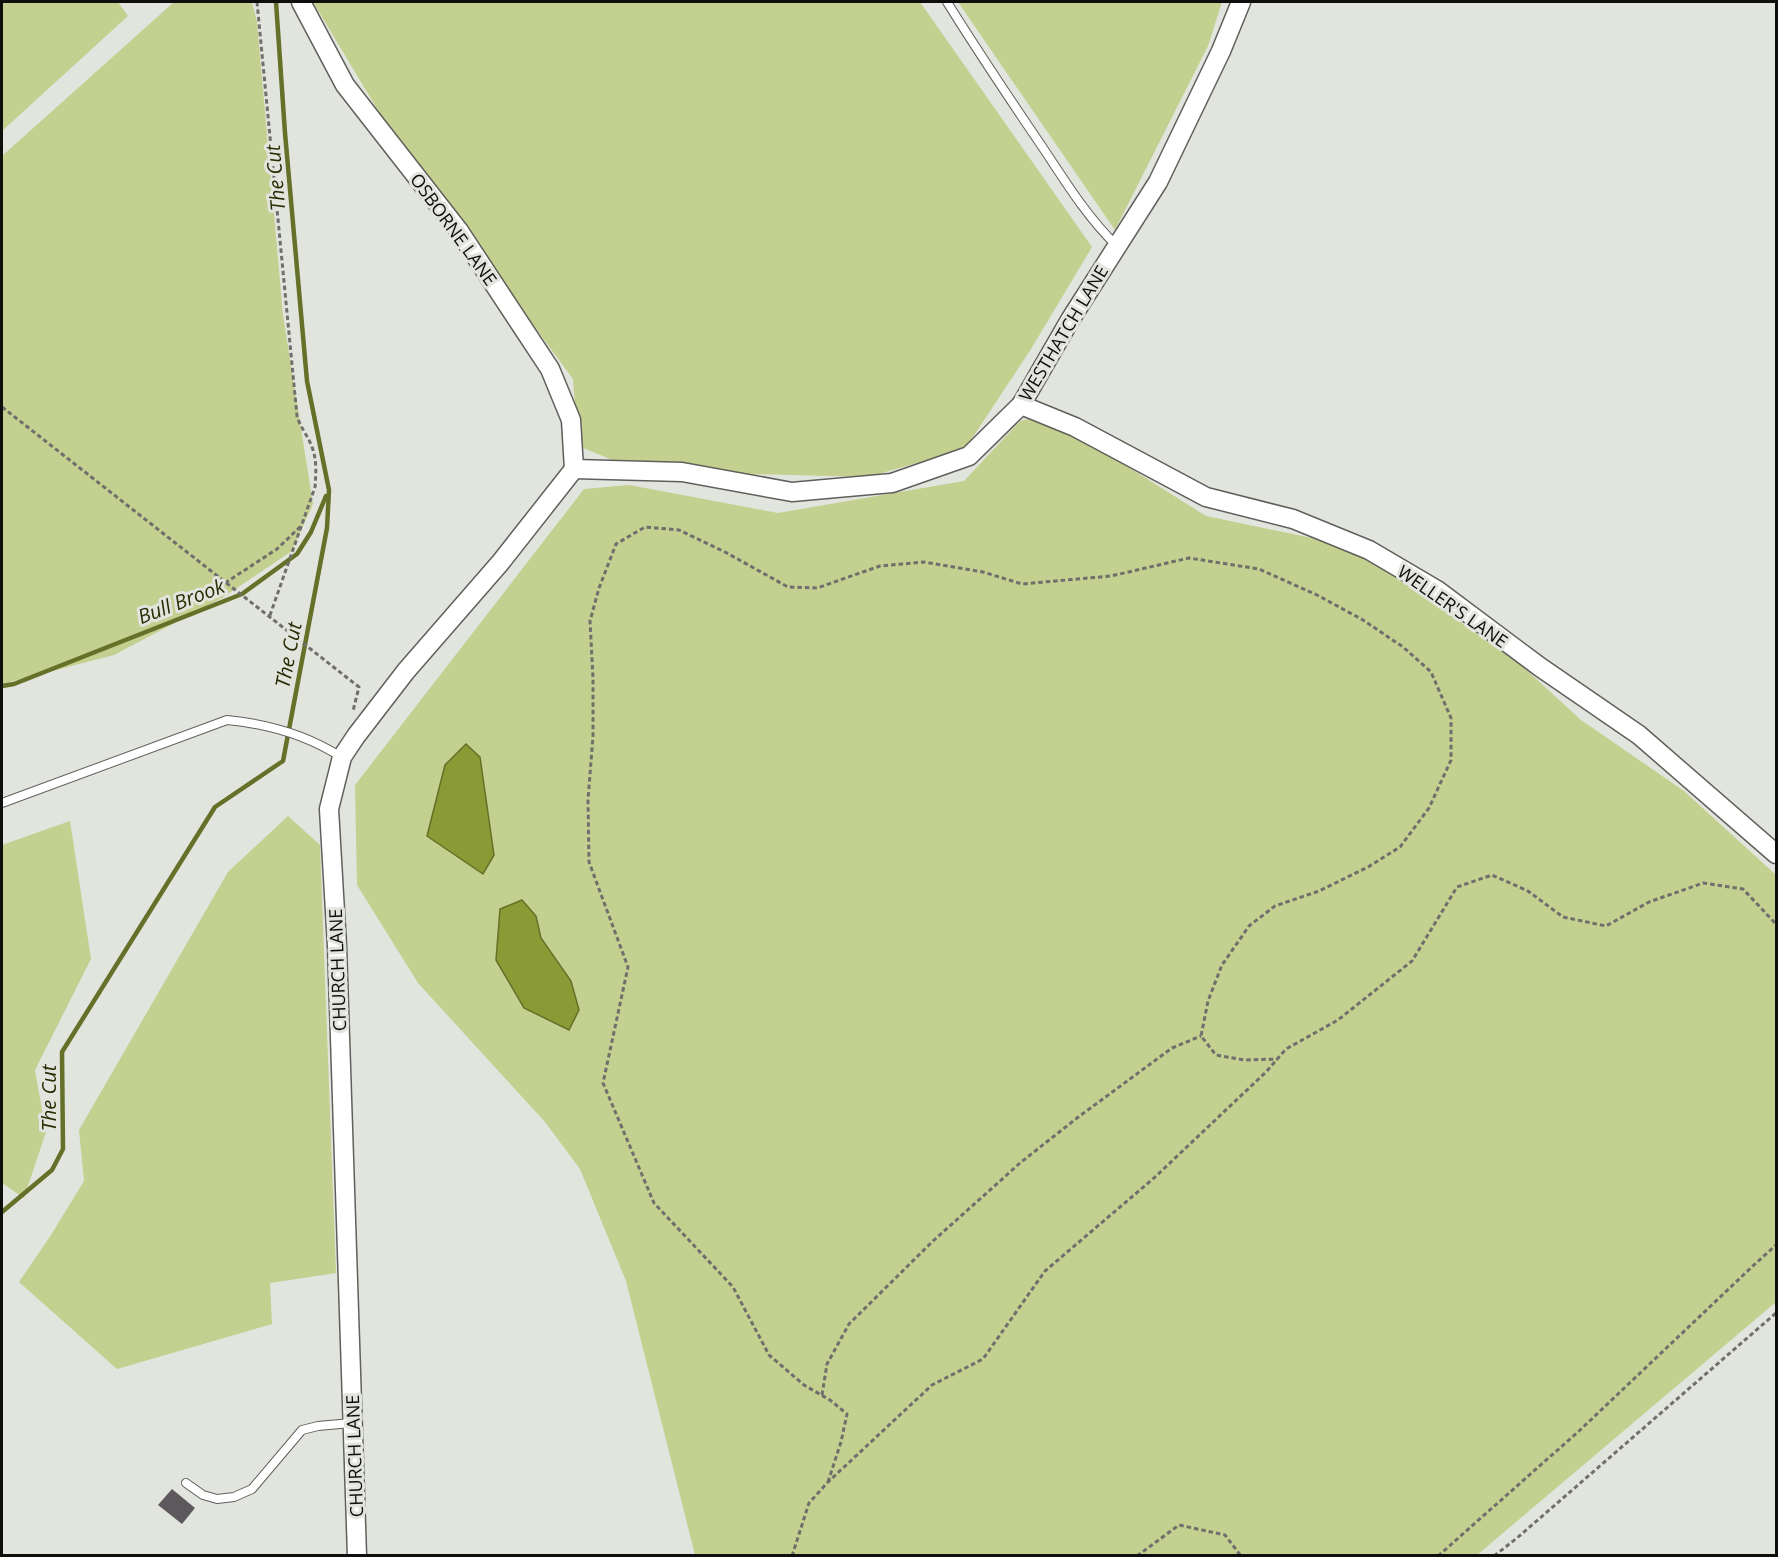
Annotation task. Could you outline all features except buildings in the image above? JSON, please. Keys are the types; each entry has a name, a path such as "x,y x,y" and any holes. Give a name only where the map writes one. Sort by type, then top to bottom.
{"street":[{"name":"OSBORNE LANE","path":"301,2 345,85 459,231 550,369 571,420 574,469"},
{"name":"WESTHATCH LANE","path":"574,469 682,472 792,492 892,483 969,456 1021,405 1070,320 1158,182 1221,51 1241,2"},
{"name":"WELLER'S LANE","path":"1021,405 1075,427 1206,497 1293,519 1369,550 1437,590 1540,667 1639,735 1776,854"},
{"name":"CHURCH LANE","path":"357,1556 337,946 329,808 342,758 356,736 406,671 500,563 574,469"}],"lane":[{"path":"947,2 1050,159 1099,229 1117,246"},
{"path":"2,803 227,720 258,723 312,740 342,758"},
{"path":"186,1483 203,1496 217,1499 234,1497 252,1489 302,1430 353,1423"}],"path":[{"path":"257,2 297,416 312,447 316,465 315,487 269,618"},
{"path":"2,407 231,589 359,687 348,731 356,736"},
{"path":"225,584 277,549 302,525"},
{"path":"828,1482 847,1414 804,1385 769,1355 733,1287 654,1203 603,1083 628,967 589,862 588,800 593,736 590,621 599,588 616,544 645,527 679,530 725,552 788,587 817,588 880,566 924,562 983,573 1022,584 1111,576 1189,558 1259,569 1317,595 1363,620 1403,647 1431,672 1452,718 1451,760 1429,808 1400,847 1368,867 1319,891 1275,906 1249,926 1222,965 1208,1001 1201,1036 1216,1055 1244,1060 1278,1059"},
{"path":"792,1556 809,1503 828,1482 932,1385 983,1359 1045,1271 1154,1178 1286,1049 1338,1020 1412,961 1457,886 1492,874 1528,891 1563,917 1606,926 1649,902 1703,883 1743,889 1776,924"},
{"path":"822,1395 826,1364 849,1324 933,1241 1020,1163 1077,1118 1172,1048 1201,1036"},
{"path":"1438,1556 1580,1431 1776,1245"},
{"path":"1494,1556 1776,1313"},
{"path":"1137,1556 1179,1525 1225,1534 1241,1556"}],"shaded area":[{"path":"2,2 118,2 128,16 2,131"},
{"path":"174,2 252,2 257,22 283,315 313,504 292,551 222,598 114,655 2,684 2,156"},
{"path":"313,2 920,2 1092,247 1031,349 965,449 868,477 749,474 615,461 578,446 573,379 394,137"},
{"path":"958,2 1222,2 1208,46 1115,230"},
{"path":"1041,416 1206,516 1331,542 1403,581 1522,666 1581,720 1684,791 1776,875 1776,1302 1477,1555 695,1555 626,1281 580,1169 545,1122 418,983 357,885 355,785 584,489 629,485 778,513 964,481 1020,421"},
{"path":"466,744 480,757 494,855 483,874 427,836 445,765"},
{"path":"288,816 320,845 336,1273 270,1283 272,1324 117,1369 19,1282 84,1181 79,1130 228,872"},
{"path":"70,821 91,959 35,1070 46,1132 24,1198 2,1183 2,845"},
{"path":"522,900 536,916 541,938 571,981 579,1010 569,1030 524,1008 496,960 500,909"}],"waterway":[{"name":"The Cut","path":"2,1212 52,1170 63,1149 62,1052 215,807 283,761 327,528 329,490 307,381 276,2"},
{"name":"Bull Brook","path":"2,686 14,684 242,594 297,554 311,532 326,496"}]}
